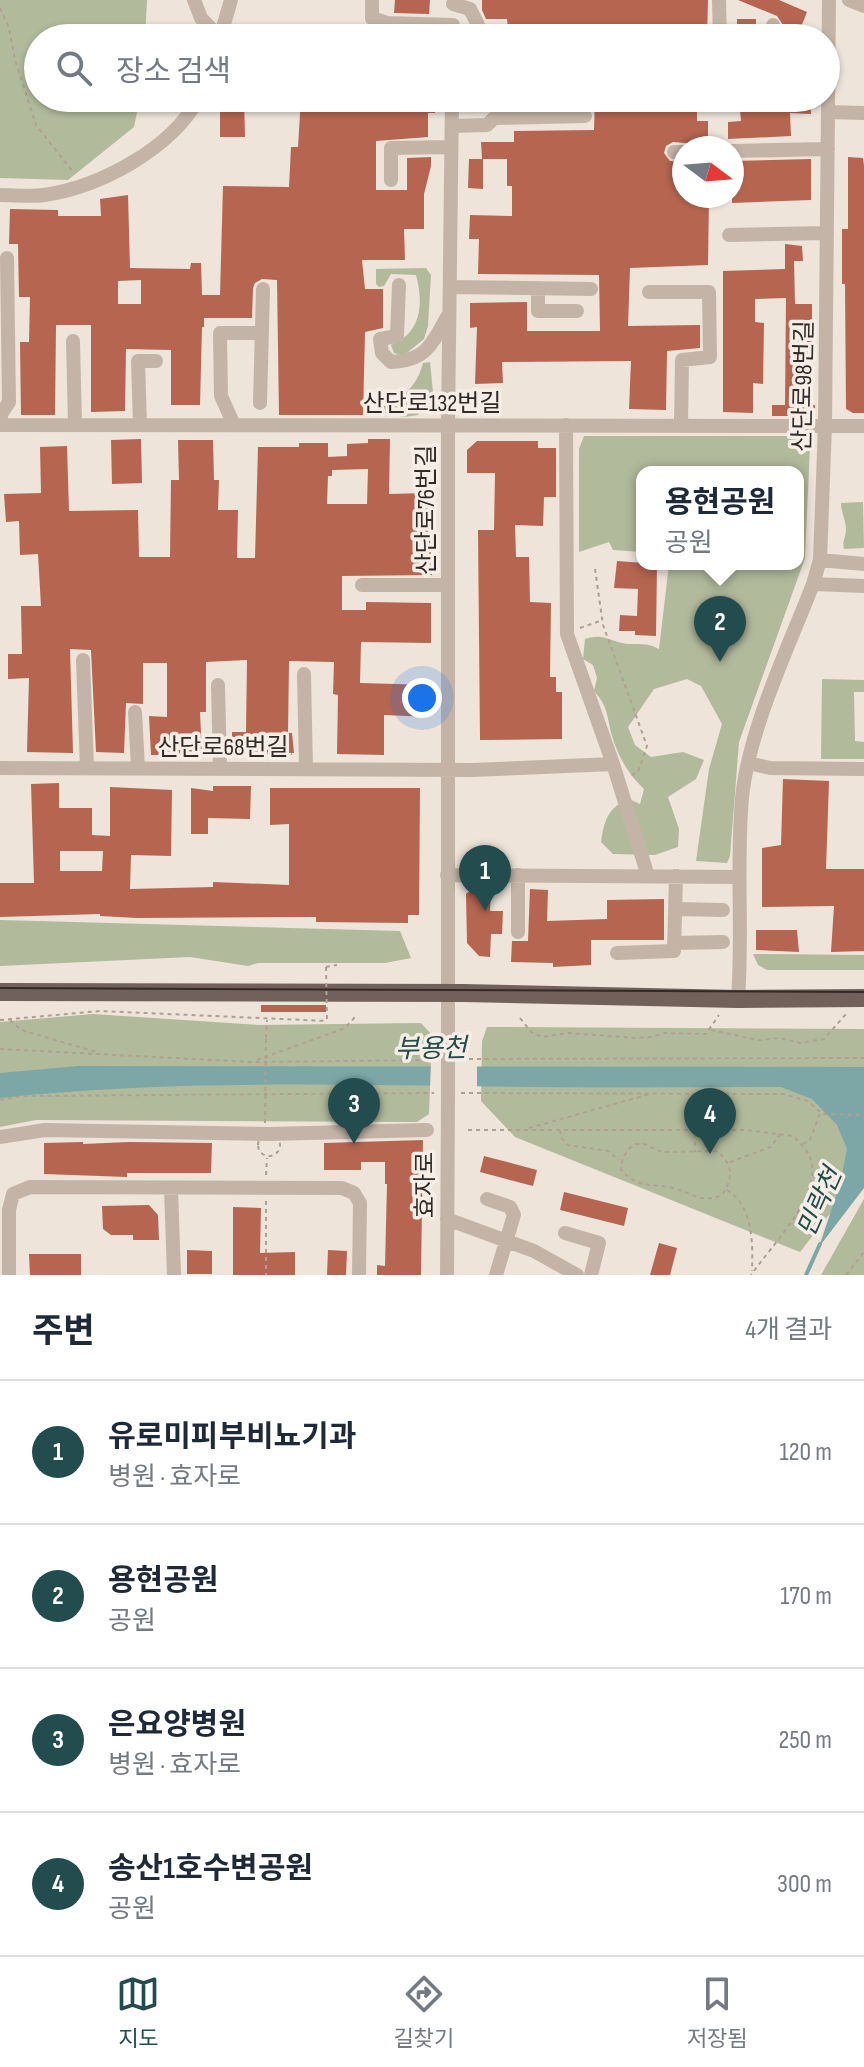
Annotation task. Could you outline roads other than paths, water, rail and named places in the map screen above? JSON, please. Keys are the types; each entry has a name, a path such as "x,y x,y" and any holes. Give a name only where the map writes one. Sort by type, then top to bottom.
{"main road":[{"path":"0,992 864,998"}],"street":[{"path":"194,0 207,24"},
{"path":"224,24 231,0"},
{"path":"372,0 372,18 395,24"},
{"path":"719,0 720,24"},
{"name":"산단로98번길","path":"828,24 829,0"},
{"path":"849,0 864,6"},
{"path":"453,24 453,2 470,9 478,24"},
{"path":"0,195 43,195 94,183 152,150 190,112"},
{"name":"산단로76번길","path":"448,993 447,585 452,112"},
{"path":"828,112 864,113"},
{"name":"산단로98번길","path":"738,999 741,948 739,877 743,796 749,763 755,735 820,560 825,425 828,112"},
{"path":"452,126 487,125 494,118 585,116"},
{"path":"391,180 391,148 451,147"},
{"path":"744,151 828,149"},
{"path":"729,235 827,233"},
{"path":"0,425 1,414 9,402 7,258"},
{"path":"399,285 397,336 380,339 382,353 391,362 408,361 430,348 449,313"},
{"path":"450,287 591,289"},
{"path":"538,288 538,311 577,311"},
{"path":"260,403 263,289"},
{"path":"649,292 709,292 710,357 682,360 681,425"},
{"path":"234,425 221,396 220,333 262,333"},
{"path":"73,341 75,425"},
{"path":"140,425 138,361 156,361"},
{"name":"산단로132번길","path":"0,425 864,426"},
{"path":"566,425 567,634 648,876"},
{"path":"820,560 864,564"},
{"path":"813,584 864,586"},
{"path":"362,585 447,585"},
{"path":"83,660 87,768"},
{"path":"304,674 306,769"},
{"path":"218,685 220,769"},
{"path":"135,712 138,768"},
{"path":"749,763 770,768 864,769"},
{"name":"산단로68번길","path":"0,768 447,769 613,764"},
{"path":"447,875 739,877"},
{"path":"518,875 518,932"},
{"path":"617,953 674,951 676,876"},
{"path":"675,909 723,910"},
{"path":"674,943 723,942"},
{"name":"효자로","path":"447,1275 451,1093 448,993"},
{"path":"0,1137 45,1130 269,1134 427,1130"},
{"path":"9,1275 9,1210 13,1194 30,1187 342,1188 354,1193 360,1203 359,1275"},
{"path":"171,1188 174,1275"},
{"path":"487,1199 510,1207 514,1215 496,1275"},
{"path":"447,1219 534,1251 577,1275"},
{"path":"565,1233 599,1243 591,1275"}],"water":[{"path":"78,1066 864,1067 864,1188 819,1247 840,1184 847,1149 837,1125 812,1099 781,1087 260,1085 130,1088 0,1098 0,1073"}],"waterway":[{"name":"민락천","path":"806,1275 820,1244"}],"tram line":[{"path":"0,988 864,992"}],"place":[{"name":"용현공원","path":"720,662"},
{"name":"유로미피부비뇨기과","path":"485,911"},
{"name":"은요양병원","path":"354,1144"},
{"name":"송산1호수변공원","path":"710,1154"}],"water label":[{"name":"부용천","path":"431,1048"}]}
